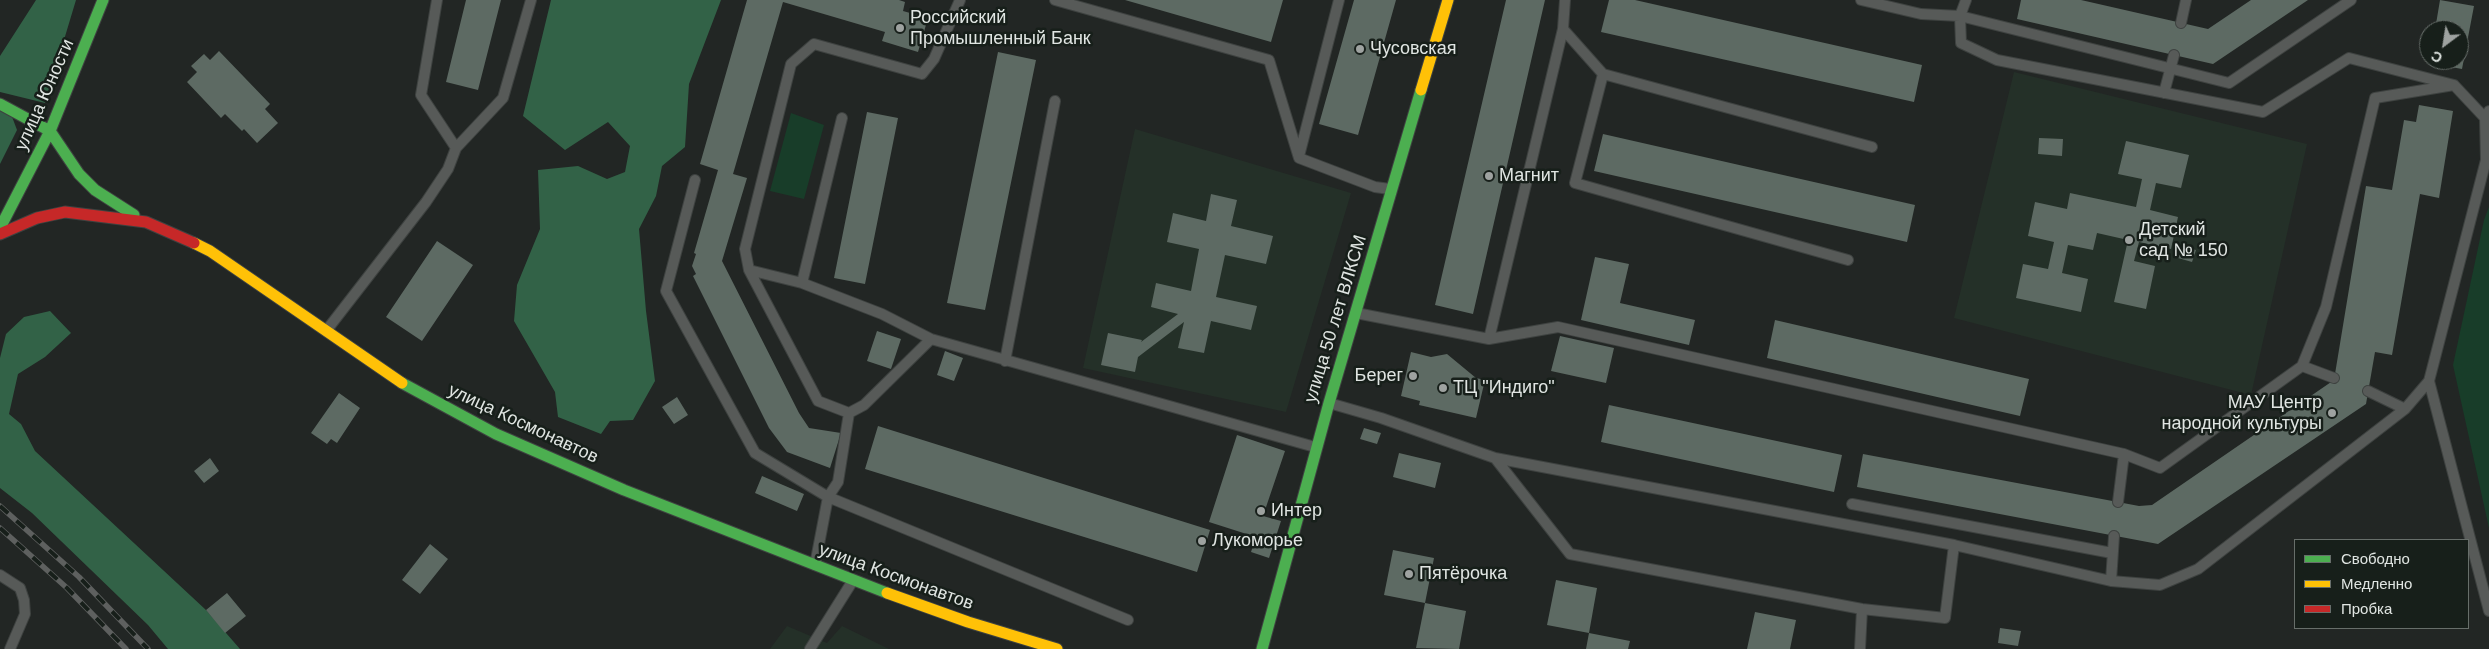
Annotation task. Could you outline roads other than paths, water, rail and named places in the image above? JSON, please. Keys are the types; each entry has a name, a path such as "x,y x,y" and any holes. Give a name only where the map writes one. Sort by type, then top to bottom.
{"street":[{"name":"улица Юности","path":"0,228 50,131 85,49 103,0"},
{"name":"улица 50 лет ВЛКСМ","path":"1262,649 1328,403 1448,0"},
{"path":"0,104 50,131 66,158 95,190 146,222"},
{"name":"улица Космонавтов","path":"0,234 37,218 65,212 105,215 146,222 210,251 326,332 420,394 491,432 624,490 853,581 968,622 1057,649"}],"lane":[{"path":"437,0 421,95 456,148"},
{"path":"326,332 426,202 448,169 456,148 502,98 531,0"},
{"path":"931,339 864,406 849,413 818,401 749,270 745,250 791,64 814,44 922,74 934,59 960,0"},
{"path":"1055,0 1269,60 1299,158"},
{"path":"1299,158 1339,0"},
{"path":"1489,339 1563,29 1565,0"},
{"path":"1861,0 1921,14 1960,16 2229,83 2351,0"},
{"path":"1328,403 1381,418 1495,458 1954,545 2111,581 2160,584 2198,569 2405,409 2430,381 2486,160 2487,114 2454,86 2349,58 2264,112 1997,60 1961,43 1960,16 1966,0"},
{"path":"2181,23 2186,0"},
{"path":"1563,29 1603,74 1872,147"},
{"path":"2164,92 2174,55"},
{"path":"1603,74 1575,183 1848,260"},
{"path":"1355,312 1489,339 1558,327 2124,454 2160,468 2302,366 2326,307 2375,98 2454,86"},
{"path":"1005,361 1055,101"},
{"path":"802,283 842,118"},
{"path":"1299,158 1375,187 1393,189"},
{"path":"695,180 666,291 755,453 828,497 1128,620"},
{"path":"749,270 802,283 882,314 931,339 1317,448"},
{"path":"2302,366 2334,378"},
{"path":"2430,381 2489,611"},
{"path":"2368,391 2405,409"},
{"path":"815,566 828,497 838,482 849,413"},
{"path":"2118,502 2124,454"},
{"path":"1495,458 1570,554 1862,609 1944,618 1954,545"},
{"path":"1852,504 2112,553"},
{"path":"2111,581 2114,536"},
{"path":"0,574 20,588 24,600 25,614 10,649"},
{"path":"810,649 853,581"},
{"path":"1860,649 1862,609"}],"railway":[{"path":"0,506 79,577 148,649"},
{"path":"0,528 67,588 126,649"}],"place":[{"name":"Российский Промышленный Банк","path":"900,28"},
{"name":"Чусовская","path":"1360,49"},
{"name":"Магнит","path":"1489,176"},
{"name":"Детский сад № 150","path":"2129,240"},
{"name":"Берег","path":"1413,376"},
{"name":"ТЦ \"Индиго\"","path":"1443,388"},
{"name":"МАУ Центр народной культуры","path":"2332,413"},
{"name":"Интер","path":"1261,511"},
{"name":"Лукоморье","path":"1202,541"},
{"name":"Пятёрочка","path":"1409,574"}]}
